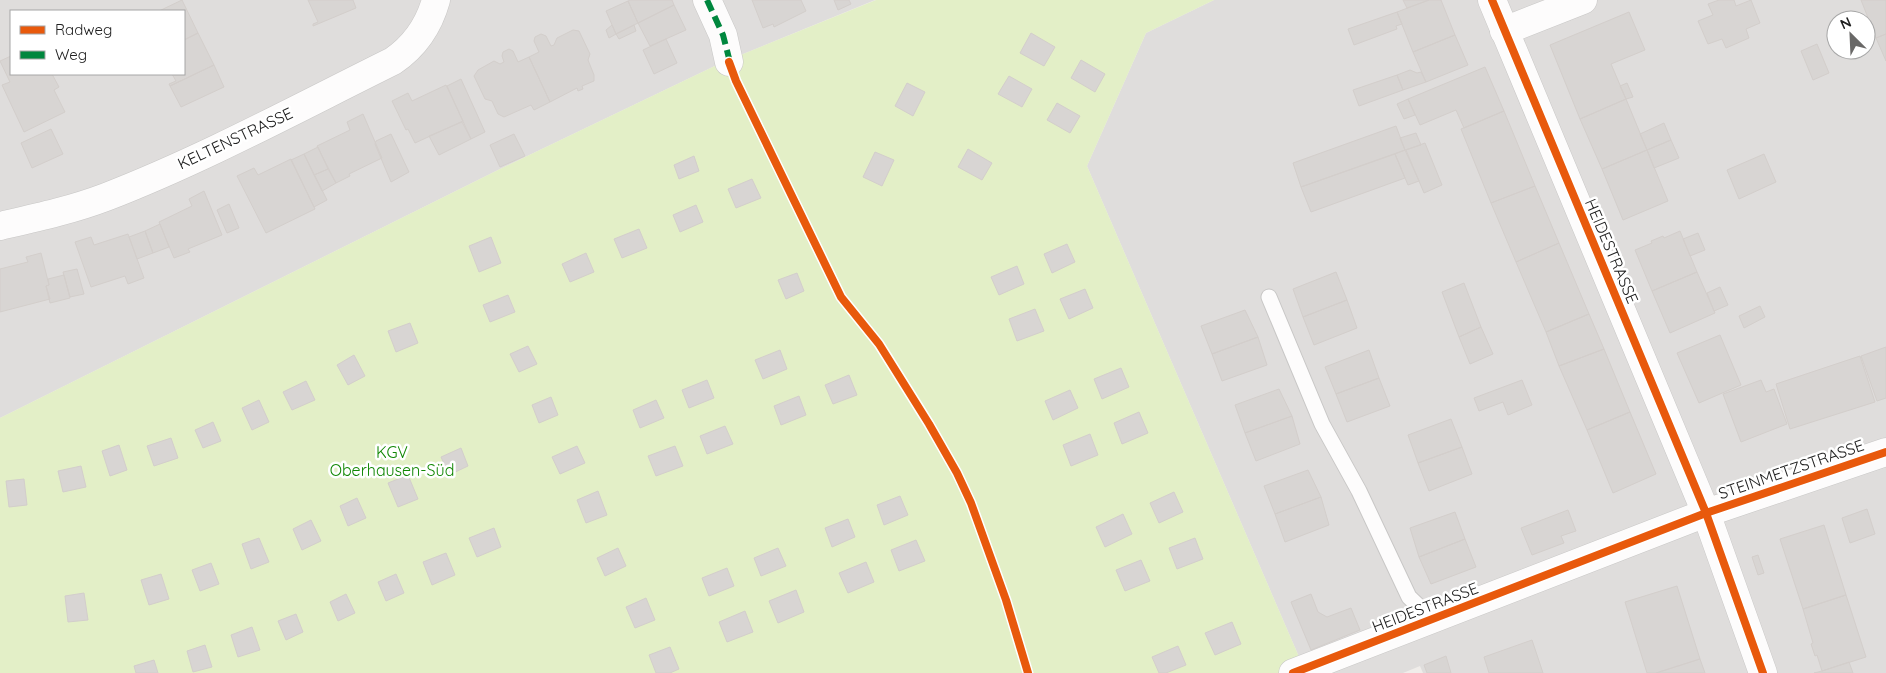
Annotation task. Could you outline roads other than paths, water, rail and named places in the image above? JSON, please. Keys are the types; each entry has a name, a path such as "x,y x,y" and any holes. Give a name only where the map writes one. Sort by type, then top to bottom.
{"street":[{"name":"KELTENSTRASSE","path":"0,226 63,210 106,196 207,152 393,61 415,43 428,20 436,0"},
{"path":"707,0 723,35 729,62"},
{"name":"HEIDESTRASSE","path":"1492,0 1706,513 1762,673"},
{"path":"1504,31 1583,0"},
{"name":"STEINMETZSTRASSE","path":"1706,513 1886,452"},
{"name":"HEIDESTRASSE","path":"1293,673 1706,513"}],"lane":[{"name":"HEIDESTRASSE","path":"1269,297 1322,424 1359,492 1409,597 1432,619"}],"park label":[{"name":"KGV Oberhausen-Süd","path":"392,461"}]}
